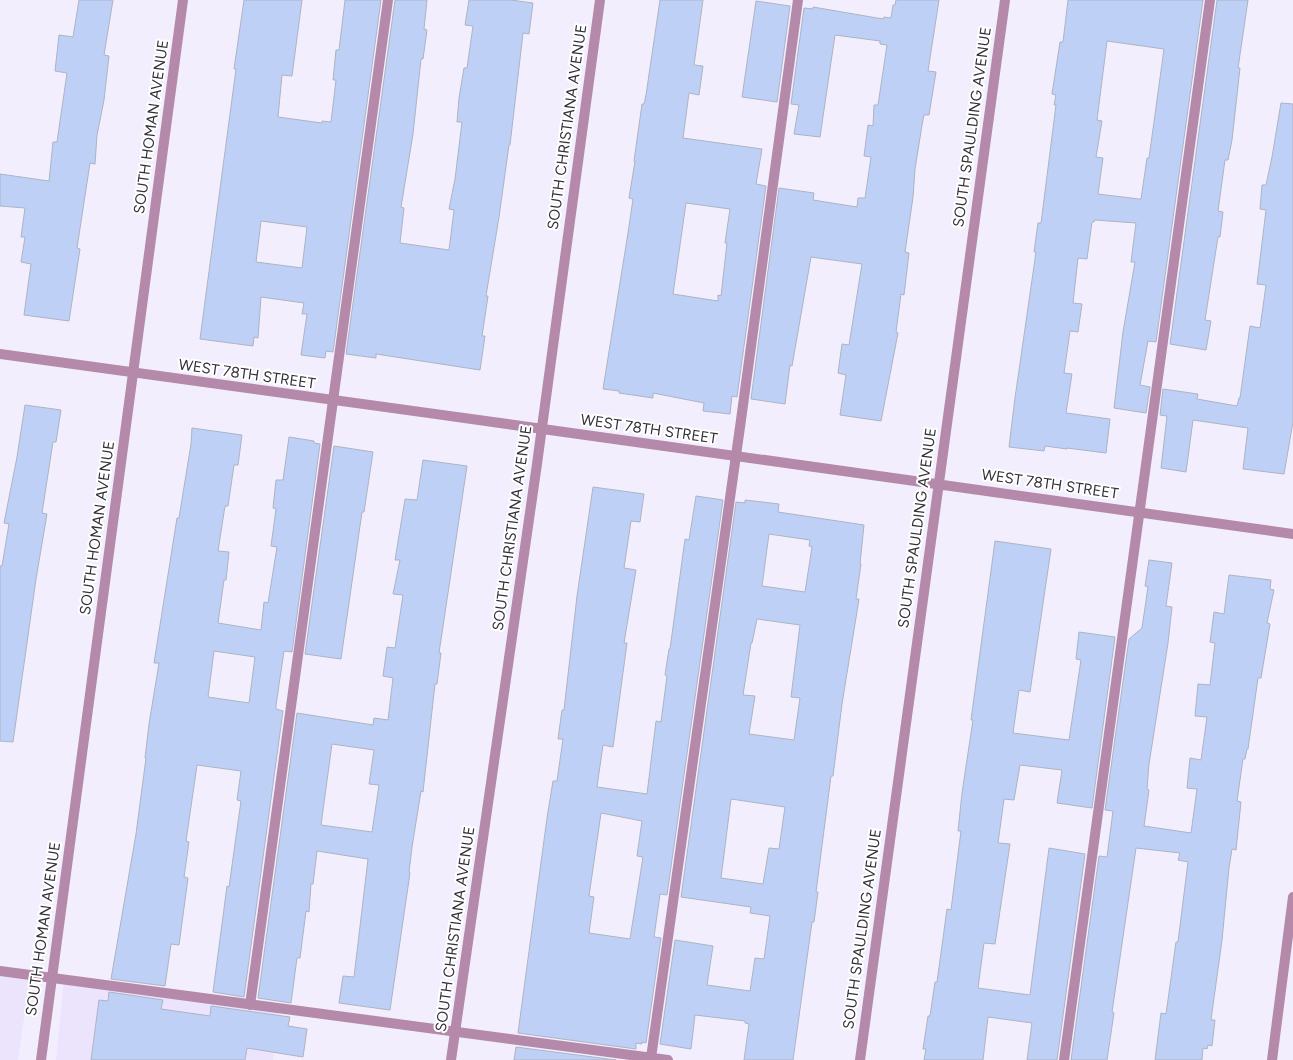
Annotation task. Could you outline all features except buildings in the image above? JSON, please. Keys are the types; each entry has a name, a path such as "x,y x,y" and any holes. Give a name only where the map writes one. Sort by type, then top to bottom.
{"street":[{"name":"SOUTH HOMAN AVENUE","path":"41,1060 184,0"},
{"path":"250,1005 388,0"},
{"name":"SOUTH CHRISTIANA AVENUE","path":"451,1060 542,430 600,0"},
{"path":"651,1058 798,0"},
{"name":"SOUTH SPAULDING AVENUE","path":"860,1060 1005,0"},
{"path":"1064,1060 1210,0"},
{"name":"WEST 78TH STREET","path":"0,354 938,483 1293,534"},
{"path":"1272,1060 1293,897"},
{"path":"0,971 668,1060"}],"shaded area":[{"path":"0,971 30,975 18,1060 0,1060"},
{"path":"64,980 280,1008 273,1060 56,1060"}]}
